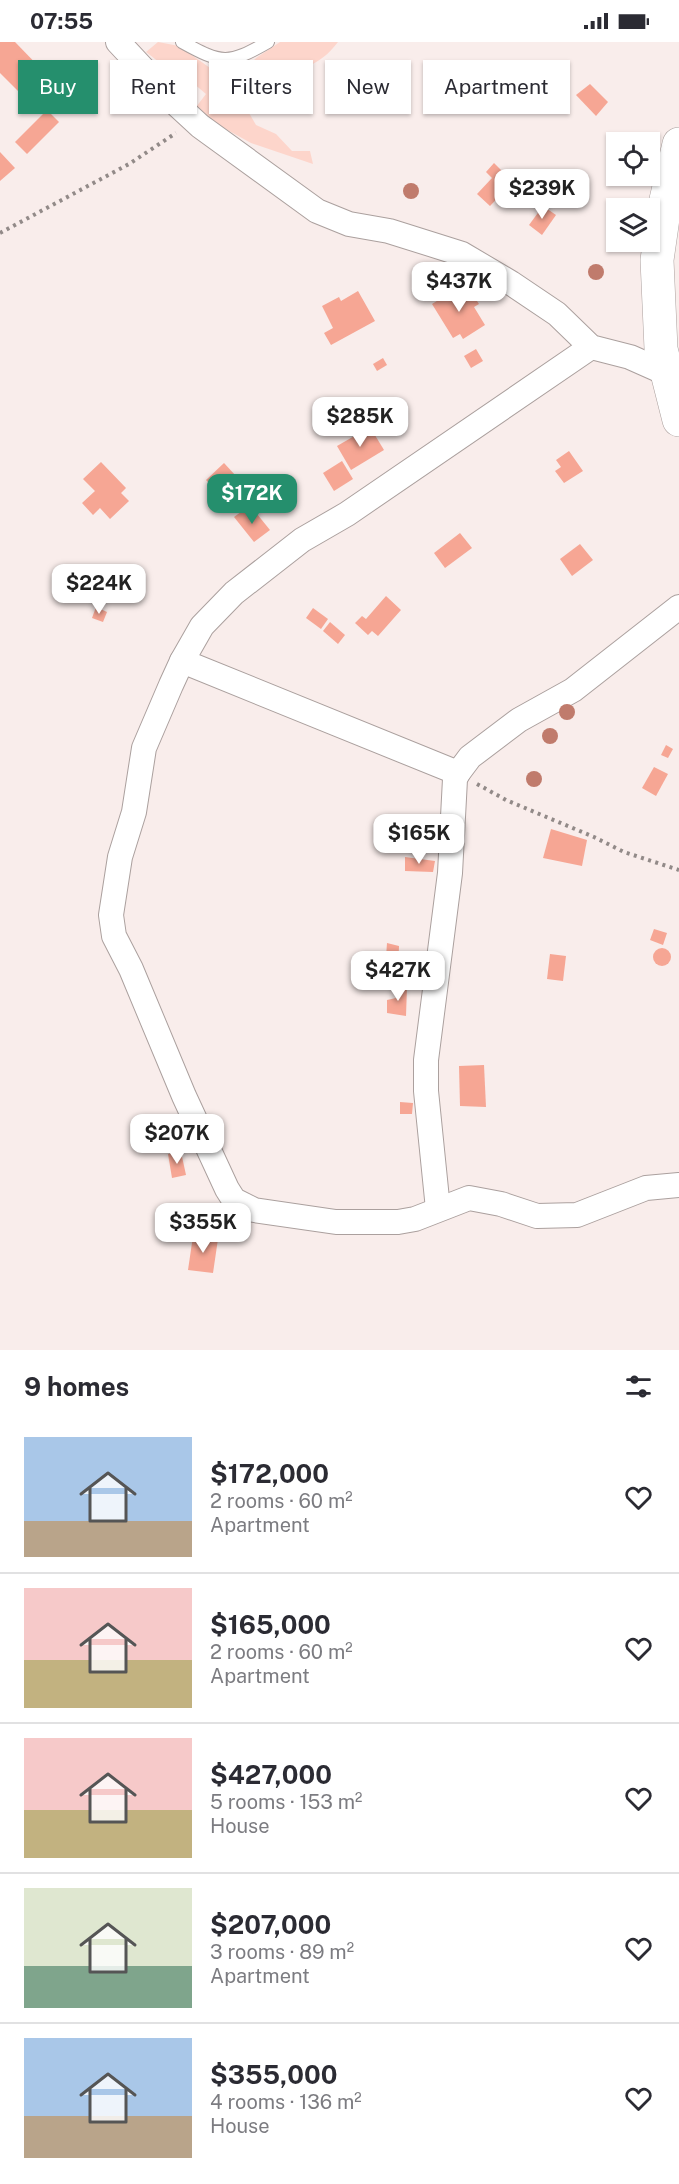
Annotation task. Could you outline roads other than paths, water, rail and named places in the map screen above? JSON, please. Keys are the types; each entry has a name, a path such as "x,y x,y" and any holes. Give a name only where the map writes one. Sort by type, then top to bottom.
{"main road":[{"path":"679,144 665,204 657,260 661,348 679,420"}],"street":[{"path":"127,43 174,102 200,126 317,211 349,224 389,231 462,254 557,314 591,347 630,357 666,373"},
{"path":"591,347 347,514 302,540 234,593 202,626 182,661 144,748 134,812 120,857 111,915 114,936 131,969 184,1096 227,1189 234,1200 254,1210 336,1222 398,1222 415,1219 469,1198 501,1204 537,1216 578,1215 646,1188 679,1185"},
{"path":"438,1209 426,1091 426,1060 447,906 455,779 470,758 519,720 573,690 679,607"},
{"path":"182,661 458,773"}],"lane":[{"path":"182,42 226,61 237,59 268,42"}]}
